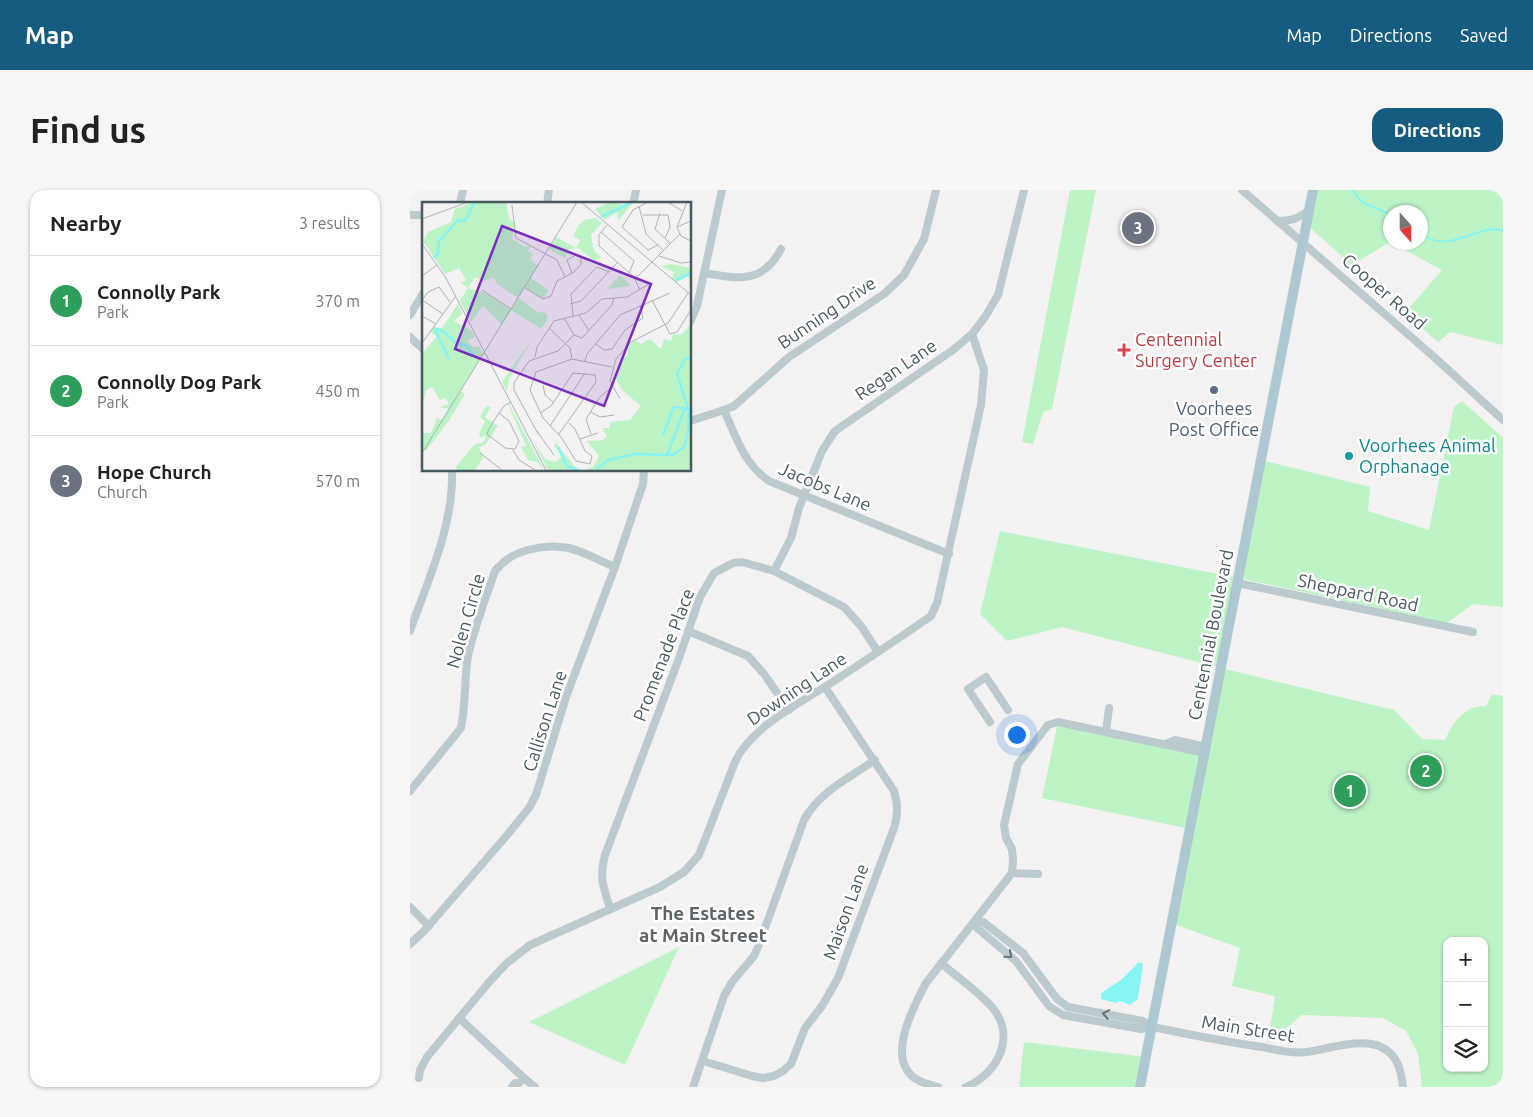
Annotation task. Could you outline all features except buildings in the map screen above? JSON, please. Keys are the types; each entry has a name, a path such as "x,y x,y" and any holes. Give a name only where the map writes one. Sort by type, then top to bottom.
{"main road":[{"name":"Centennial Boulevard","path":"1140,1087 1313,190"}],"street":[{"path":"691,320 697,306 722,190"},
{"name":"Bunning Drive","path":"691,421 724,410 742,400 789,357 884,294 904,275 924,239 936,190"},
{"name":"Regan Lane","path":"774,571 791,538 804,495 822,451 835,430 953,350 972,334 985,317 998,295 1024,190"},
{"name":"Cooper Road","path":"1242,190 1303,241 1503,420"},
{"path":"1277,221 1292,221 1300,218 1309,210"},
{"path":"704,273 733,278 754,276 770,267 781,249"},
{"path":"410,315 422,295"},
{"name":"Downing Lane","path":"419,1078 420,1070 427,1056 507,963 530,944 674,880 692,864 699,855 740,750 748,741 789,710 918,626 934,610 949,554 985,378 981,358 972,334"},
{"path":"410,337 422,348"},
{"name":"Jacobs Lane","path":"724,410 743,453 757,473 769,481 949,554"},
{"path":"410,631 437,555 448,516 452,471"},
{"name":"Callison Lane","path":"410,944 508,834 529,808 536,795 566,697 615,567 643,484 644,471"},
{"name":"Nolen Circle","path":"410,791 461,728 469,653 495,571 501,564 507,558 526,550 558,547 579,551 615,567"},
{"name":"Promenade Place","path":"610,908 601,872 605,855 700,597 714,573 733,563 742,562 774,571 844,607 861,626 878,652"},
{"name":"Sheppard Road","path":"1237,583 1473,632"},
{"path":"688,632 748,656 764,674 789,710"},
{"path":"990,722 968,689 986,677 1008,710"},
{"name":"Maison Lane","path":"703,1061 763,1078 778,1074 791,1064 805,1028 822,1006 838,978 897,816 898,803 894,791 825,687"},
{"path":"1106,732 1109,708"},
{"path":"938,1087 917,1080 908,1072 902,1061 901,1044 916,1002 926,983 1012,873 1014,861 1012,849 1006,838 1004,825 1018,764 1048,725 1058,722 1164,744 1175,740 1205,750"},
{"path":"693,1087 724,996 732,982 754,956 804,820 821,796 874,760"},
{"path":"1012,873 1038,874"},
{"path":"410,907 428,926"},
{"name":"Main Street","path":"975,922 983,922 1023,953 1057,999 1068,1007 1143,1021 1152,1027 1237,1044 1293,1052 1362,1044 1378,1046 1390,1053 1400,1067 1403,1087"},
{"path":"941,963 991,1006 1003,1031 1000,1058 990,1070 973,1084 966,1087"},
{"path":"459,1018 519,1084 535,1087"}],"green space":[{"path":"1070,190 1096,190 1052,409 1043,412 1033,444 1022,442"},
{"path":"1313,190 1503,190 1503,345 1450,332 1438,342 1405,313 1442,270 1405,250 1428,250 1428,205 1383,205 1383,246 1352,265 1307,225"},
{"path":"1462,401 1503,438 1503,607 1473,604 1447,623 1239,578 1221,668 1062,627 1007,641 980,614 1000,531 1238,578 1261,460 1370,487 1368,511 1429,530 1454,407"},
{"path":"1221,668 1394,710 1422,739 1445,740 1456,721 1466,712 1472,708 1486,706 1492,694 1503,696 1503,1087 1422,1087 1418,1054 1406,1031 1383,1018 1302,1015 1268,1043 1275,996 1232,986 1240,948 1171,923 1190,829 1042,798 1058,722 1204,753"},
{"path":"679,947 625,1065 529,1022"},
{"path":"1024,1042 1146,1057 1140,1087 1019,1087"}],"water":[{"path":"1139,962 1143,964 1138,999 1130,1005 1120,1001 1116,1003 1101,999 1101,993 1121,980"}],"waterway":[{"path":"1352,190 1362,202 1383,211"},
{"path":"1428,237 1438,241 1446,241 1488,230 1496,229 1503,231"}],"place":[{"name":"Hope Church","path":"1138,228"},
{"name":"Centennial Surgery Center","path":"1124,350"},
{"name":"Voorhees Post Office","path":"1214,390"},
{"name":"Voorhees Animal Orphanage","path":"1349,456"},
{"name":"Connolly Dog Park","path":"1426,771"},
{"name":"Connolly Park","path":"1350,791"}],"district":[{"name":"The Estates at Main Street","path":"703,924"}]}
